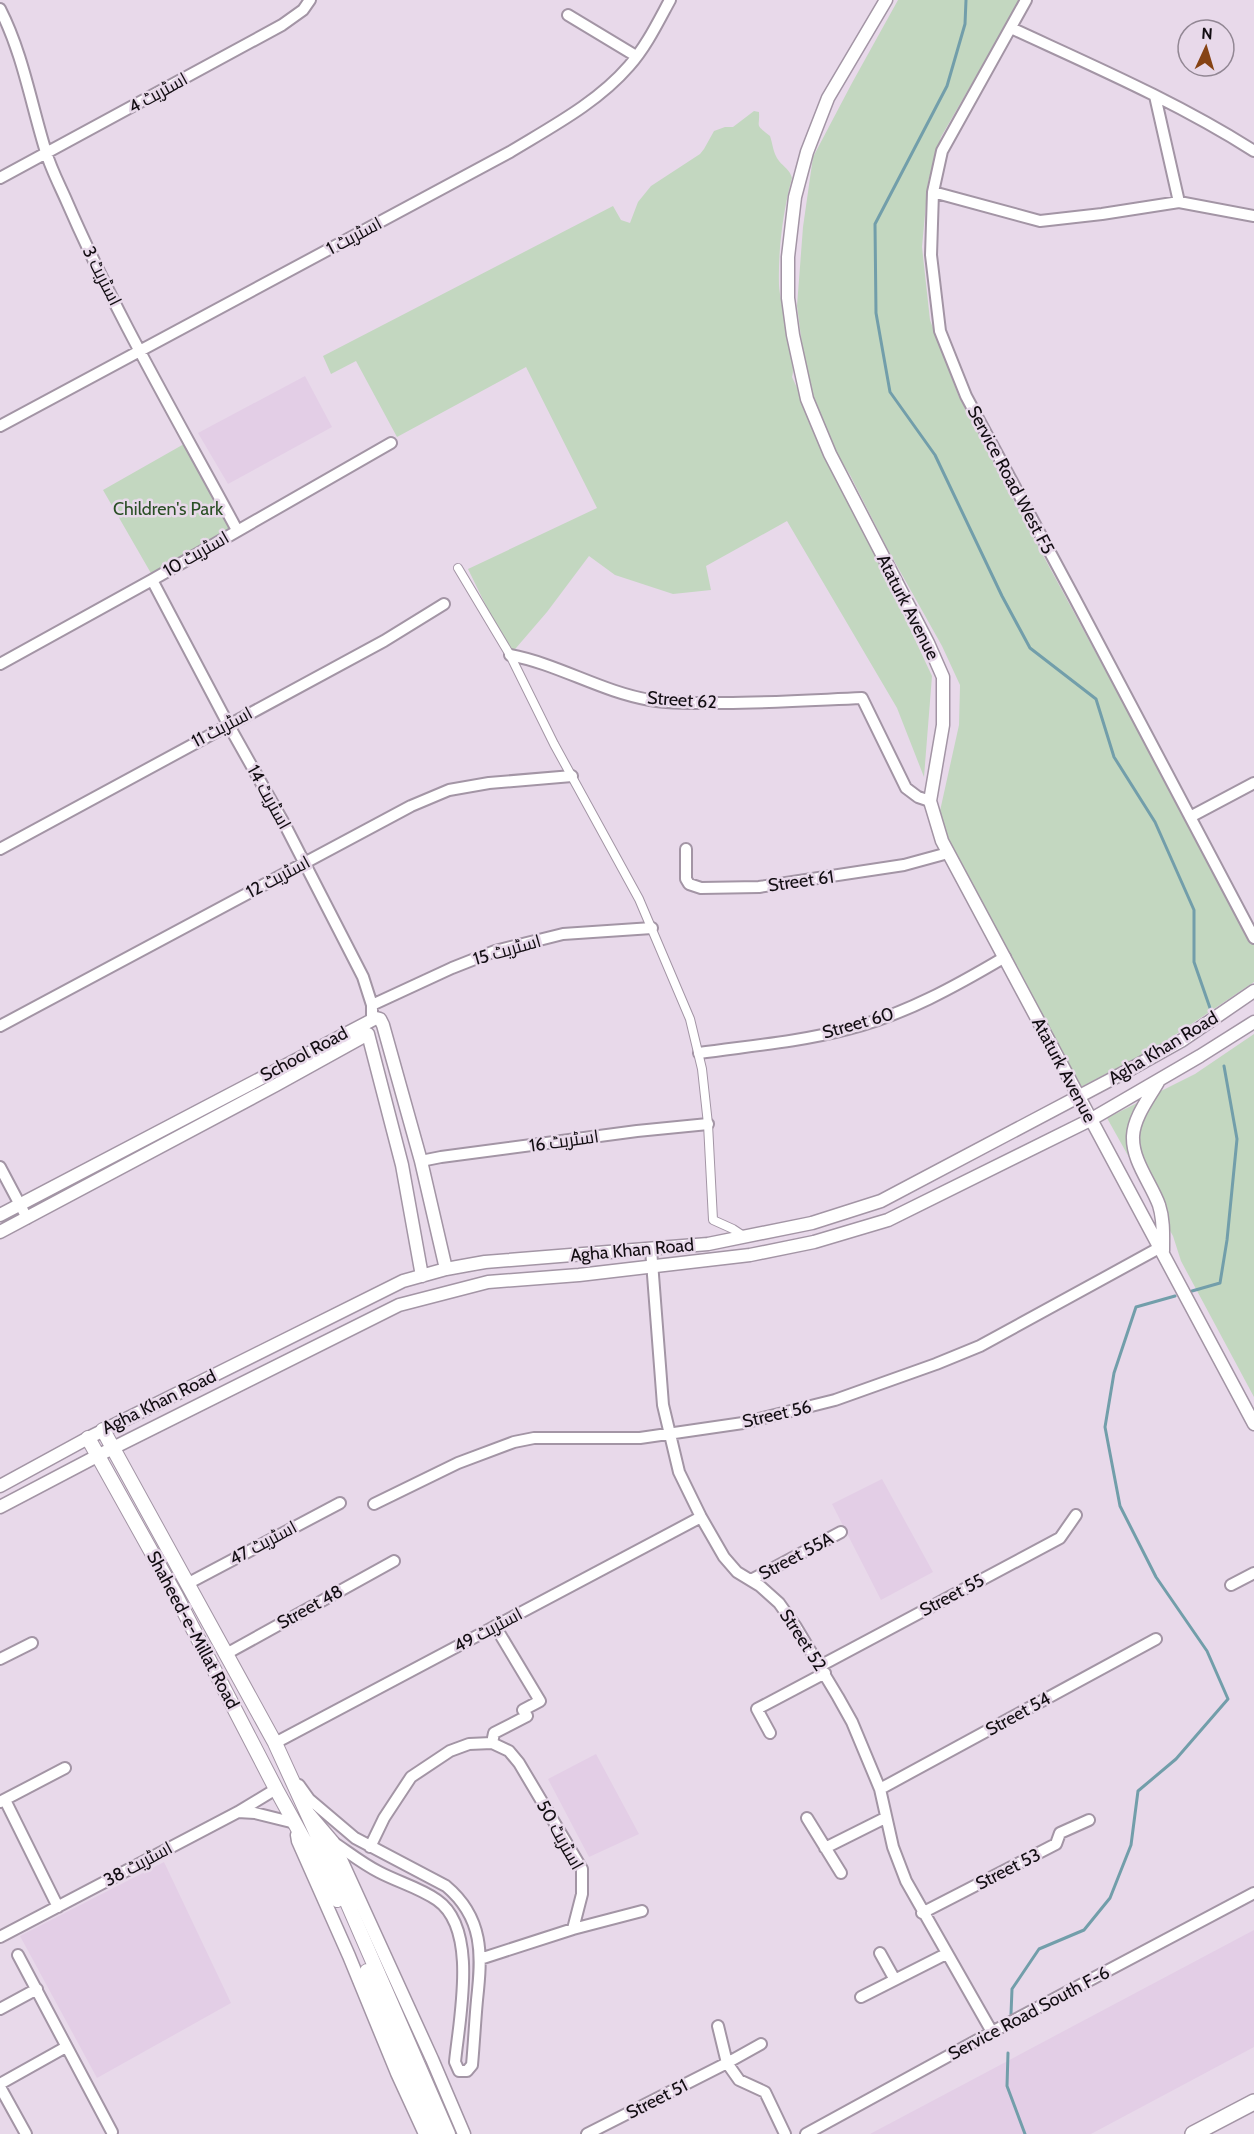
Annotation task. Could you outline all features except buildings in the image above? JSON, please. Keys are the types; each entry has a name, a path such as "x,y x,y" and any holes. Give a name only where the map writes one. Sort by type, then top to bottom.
{"main road":[{"name":"Shaheed-e-Millat Road","path":"103,1430 275,1743 448,2134"},
{"name":"Shaheed-e-Millat Road","path":"88,1438 177,1599 276,1790 339,1903 436,2134"},
{"path":"177,1599 189,1587"},
{"path":"264,1765 283,1761"},
{"path":"1193,2134 1254,2102"}],"street":[{"name":"اسٹریٹ 4","path":"0,178 282,25 303,10 310,0"},
{"name":"اسٹریٹ 1","path":"0,426 510,152 558,123 595,98 629,66 670,0"},
{"name":"Ataturk Avenue","path":"886,0 828,98 807,153 795,197 788,257 788,298 793,335 807,399 830,454 928,643 943,677 943,725 930,801 938,830 948,853 1254,1424"},
{"name":"Service Road West F5","path":"1026,0 942,151 933,192 931,255 940,331 966,396 1254,938"},
{"name":"اسٹریٹ 3","path":"0,9 12,32 24,69 46,153 93,259 237,530"},
{"path":"568,15 636,56"},
{"path":"1011,28 1209,123 1254,151"},
{"path":"1155,96 1179,202"},
{"path":"933,192 1040,220 1102,214 1179,202 1254,216"},
{"name":"اسٹریٹ 10","path":"0,664 391,443"},
{"path":"458,568 510,656 639,899 690,1019 699,1053 708,1124 713,1220 733,1228 745,1238"},
{"name":"اسٹریٹ 14","path":"152,580 228,724 286,827 363,977 377,1022"},
{"name":"اسٹریٹ 11","path":"0,849 384,641 444,604"},
{"name":"Street 62","path":"510,656 534,661 649,700 692,704 862,698 906,788 918,797 930,801"},
{"name":"اسٹریٹ 12","path":"0,1026 411,806 449,790 489,783 572,776"},
{"path":"1190,817 1254,783"},
{"name":"Street 61","path":"686,849 686,879 694,887 708,889 759,887 856,874 904,865 948,853"},
{"name":"اسٹریٹ 15","path":"372,1005 495,951 563,934 651,928"},
{"name":"Street 60","path":"699,1053 832,1033 866,1024 934,997 1005,957"},
{"name":"Agha Khan Road","path":"0,1486 103,1430 390,1287 422,1276 485,1262 708,1244 745,1238 812,1223 881,1201 1181,1041 1254,991"},
{"path":"368,1034 377,1022"},
{"path":"377,1022 421,1161 446,1269"},
{"name":"School Road","path":"0,1215 377,1022"},
{"name":"Agha Khan Road","path":"0,1507 399,1305 488,1282 579,1275 750,1255 804,1244 888,1220 1090,1120 1254,1022"},
{"name":"School Road","path":"0,1232 368,1034 402,1165 422,1276"},
{"path":"1158,1081 1140,1114 1133,1136 1143,1173 1159,1205 1163,1230 1161,1252"},
{"name":"اسٹریٹ 16","path":"421,1161 637,1131 708,1124"},
{"path":"0,1167 27,1218"},
{"name":"Street 52","path":"651,1249 663,1405 679,1472 700,1517 724,1557 737,1572 751,1580 779,1603 852,1722 880,1789 885,1818 902,1873 922,1913 992,2032"},
{"name":"Street 56","path":"374,1504 458,1463 534,1437 640,1438 743,1423 835,1400 980,1346 1161,1252"},
{"path":"390,1287 399,1305"},
{"name":"اسٹریٹ 47","path":"189,1587 340,1503"},
{"name":"Street 55","path":"770,1733 757,1708 1060,1538 1076,1515"},
{"name":"اسٹریٹ 49","path":"275,1743 700,1517"},
{"name":"Street 55A","path":"751,1580 841,1532"},
{"name":"Street 48","path":"226,1654 394,1561"},
{"path":"1231,1585 1254,1573"},
{"path":"370,1847 384,1818 411,1777 450,1751 493,1738 527,1716 523,1710 540,1701 495,1626"},
{"name":"Street 54","path":"880,1789 1156,1639"},
{"path":"0,1659 32,1643"},
{"name":"اسٹریٹ 50","path":"493,1738 519,1763 582,1869 582,1894 573,1929"},
{"path":"283,1761 309,1799 356,1838 429,1875 458,1896 473,1920 480,1948 480,1959 472,2065 467,2071 459,2071 455,2062 463,1960 459,1932 452,1916 437,1900 378,1871 333,1842"},
{"path":"58,1907 2,1801 65,1768"},
{"name":"اسٹریٹ 38","path":"0,1937 276,1790"},
{"path":"238,1812 255,1813 295,1823"},
{"name":"Shaheed-e-Millat Road","path":"307,1812 333,1842 428,2049 464,2134"},
{"path":"807,1818 841,1873"},
{"path":"825,1848 885,1818"},
{"name":"Street 53","path":"922,1913 1056,1844 1060,1833 1089,1820"},
{"name":"Shaheed-e-Millat Road","path":"295,1823 298,1841 425,2134"},
{"name":"Service Road South F-6","path":"806,2134 1254,1893"},
{"path":"480,1959 573,1929 642,1911"},
{"path":"880,1953 895,1980"},
{"path":"861,1997 946,1954"},
{"path":"18,1955 112,2133"},
{"path":"0,2009 37,1989"},
{"path":"718,2026 727,2063 739,2080 765,2092 785,2134"},
{"name":"Street 51","path":"587,2134 761,2044"},
{"path":"26,2134 0,2086 66,2046"}],"shaded area":[{"path":"305,376 332,427 228,484 198,433"},
{"path":"882,1479 933,1572 881,1600 832,1504"},
{"path":"596,1754 639,1834 589,1857 548,1779"},
{"path":"164,1862 231,2003 97,2078 20,1936"},
{"path":"1254,1930 1254,2047 1091,2134 870,2134"}],"green space":[{"path":"898,0 1020,0 941,137 928,182 922,247 930,320 959,397 1254,945 1254,982 1157,1047 1079,1088 1000,943 938,820 959,725 960,685 942,646 887,548 850,475 834,450 808,390 797,306 803,227 813,157"},
{"path":"754,111 759,112 759,126 770,136 777,158 792,178 782,231 779,285 792,360 792,377 932,676 924,777 897,708 787,521 706,566 711,590 673,594 615,575 589,556 547,612 510,655 468,569 597,508 526,367 397,437 356,361 331,374 323,356 613,206 621,220 630,223 638,202 651,186 700,154 714,131 733,127"},
{"name":"Children's Park","path":"184,444 233,529 152,575 103,490"},
{"path":"1254,1034 1254,1397 1181,1261 1173,1236 1107,1118 1195,1074"}],"waterway":[{"path":"966,0 965,24 947,86 875,224 876,313 890,392 935,455 1002,596 1030,648 1096,699 1114,757 1155,822 1194,910 1194,962 1210,1008"},
{"path":"1192,1291 1220,1283 1227,1240 1237,1139 1224,1066"},
{"path":"1011,2014 1012,1989 1039,1949 1084,1930 1110,1898 1131,1845 1138,1791 1176,1759 1228,1699 1207,1651 1156,1577 1120,1506 1105,1427 1114,1373 1136,1307 1175,1296"},
{"path":"1008,2053 1007,2086 1025,2134"}]}
